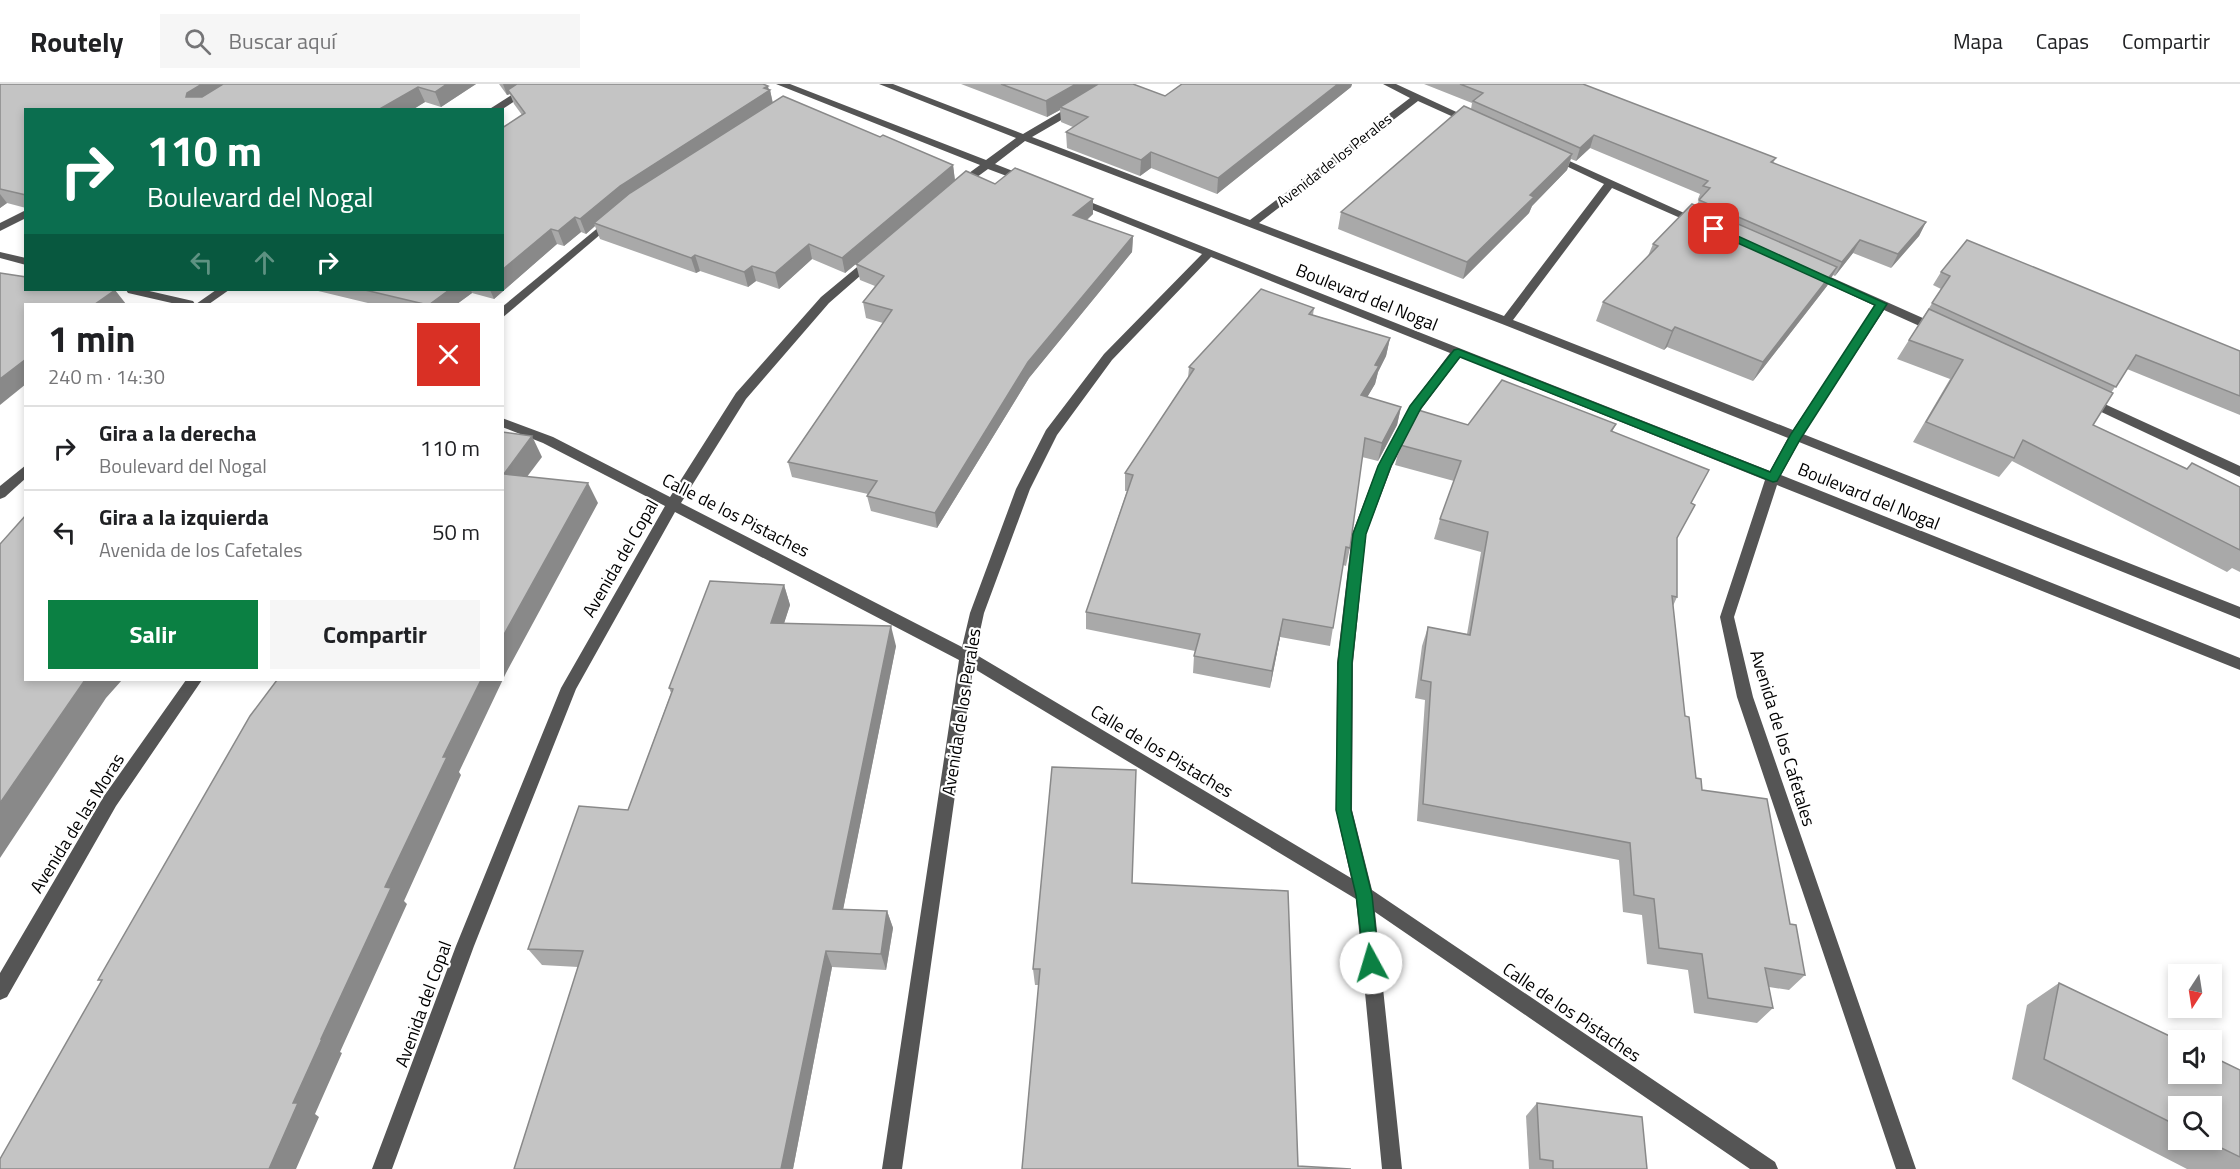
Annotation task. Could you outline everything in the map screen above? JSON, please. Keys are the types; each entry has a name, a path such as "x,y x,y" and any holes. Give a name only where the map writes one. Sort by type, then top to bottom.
{"street":[{"path":"496,108 536,84"},
{"path":"781,84 799,96 1043,187"},
{"name":"Boulevard del Nogal","path":"884,84 1506,321 2240,613"},
{"path":"1388,84 1481,125"},
{"path":"949,194 1023,138 1095,96"},
{"name":"Avenida de los Perales","path":"1251,224 1417,97"},
{"path":"1535,149 1708,226"},
{"path":"1506,321 1610,183"},
{"name":"Boulevard del Nogal","path":"1065,195 2240,664"},
{"path":"504,312 621,212"},
{"path":"0,228 24,214"},
{"name":"Avenida del Copal","path":"382,1169 465,946 569,688 673,504 741,396 825,300 887,247"},
{"name":"Avenida de los Perales","path":"892,1169 967,657 977,613 1016,509 1051,433 1108,357 1209,253"},
{"path":"0,255 24,261"},
{"path":"1806,270 1955,338"},
{"path":"136,291 185,303"},
{"path":"204,303 222,291"},
{"name":"Avenida de los Cafetales","path":"1882,304 1796,437 1773,477 1727,617 1746,697 1906,1169"},
{"path":"1392,1169 1364,895 1344,810 1345,663 1359,534 1384,466 1416,406 1458,352"},
{"path":"2071,393 2240,472"},
{"name":"Calle de los Pistaches","path":"504,423 548,440 967,657 1364,895 1768,1169"},
{"path":"0,494 24,472"},
{"name":"Avenida de las Moras","path":"0,991 110,801 193,681"}],"building":[{"path":"0,84 202,84 187,93 186,97 202,97 223,84 447,84 435,92 418,87 381,108 24,108 24,195 0,189"},
{"path":"517,84 763,84 768,86 764,88 770,90 620,186 580,219 575,217 558,231 551,229 504,268 504,127 525,113 508,90"},
{"path":"1001,84 1076,84 1046,101"},
{"path":"1098,84 1133,84 1165,96 1182,84 1338,84 1218,178 1151,152 1141,160 1066,132 1088,117 1060,107"},
{"path":"1460,84 1583,84 1776,158 1771,162 1926,222 1898,254 1860,240 1842,262 1699,200 1710,188 1703,186 1708,181 1594,135 1580,148 1473,101 1483,93"},
{"path":"783,96 953,165 842,258 809,244 775,273 752,266 744,272 695,255 691,258 594,223 630,193"},
{"path":"1464,106 1572,154 1530,195 1534,197 1467,262 1341,212"},
{"path":"1015,168 1093,199 1073,215 1133,236 1028,362 935,513 867,496 877,481 788,462 892,310 863,302 884,276 856,264 966,171 995,184"},
{"path":"1692,204 1837,267 1763,362 1675,327 1672,331 1603,302 1658,246 1653,244"},
{"path":"1967,240 2240,351 2240,396 2136,355 2116,387 1932,303 1950,276 1941,272"},
{"path":"0,273 24,277 24,291 114,291 96,303 24,303 24,361 0,379"},
{"path":"1261,289 1314,308 1309,314 1390,338 1375,365 1379,366 1361,395 1401,407 1382,443 1365,438 1350,548 1346,547 1333,628 1283,619 1272,671 1194,656 1200,634 1086,612 1133,475 1125,473 1194,369 1189,367"},
{"path":"369,291 448,291 431,303 420,303"},
{"path":"1929,309 2113,393 2093,425 2187,469 2192,463 2240,487 2240,550 2023,440 2014,458 1926,422 1963,360 1909,340"},
{"path":"1502,380 1616,424 1611,431 1709,470 1691,503 1695,505 1677,538 1677,597 1672,596 1685,716 1689,717 1696,778 1701,779 1702,790 1767,799 1790,924 1796,925 1805,975 1765,968 1773,1008 1708,998 1702,954 1659,948 1654,899 1634,895 1630,843 1423,804 1431,682 1421,680 1428,627 1470,635 1488,532 1440,519 1461,461 1400,445 1418,410 1468,425"},
{"path":"504,432 532,436 504,474"},
{"path":"504,474 588,483 504,634"},
{"path":"24,517 24,681 84,681 0,803 0,544"},
{"path":"710,581 784,585 771,623 891,626 833,909 887,911 881,954 826,951 781,1169 514,1169 583,951 528,949 579,806 628,810 673,689 669,688"},
{"path":"276,681 481,681 443,757 447,757 385,887 391,888 293,1103 298,1103 269,1169 0,1169 0,1159 102,980 98,980 250,716"},
{"path":"1052,767 1136,770 1132,883 1288,891 1298,1166 1351,1169 1022,1169 1040,969 1033,969"},
{"path":"2059,983 2168,1035 2168,1084 2222,1084 2222,1061 2240,1070 2240,1157 2222,1148 2222,1096 2168,1096 2168,1121 2044,1059"},
{"path":"1537,1103 1642,1117 1647,1169 1553,1169 1553,1161 1540,1159"}],"route":[{"path":"1371,963 1364,895 1344,810 1345,663 1359,534 1384,466 1416,406 1458,352 1773,477 1796,437 1882,304 1714,229"}]}
